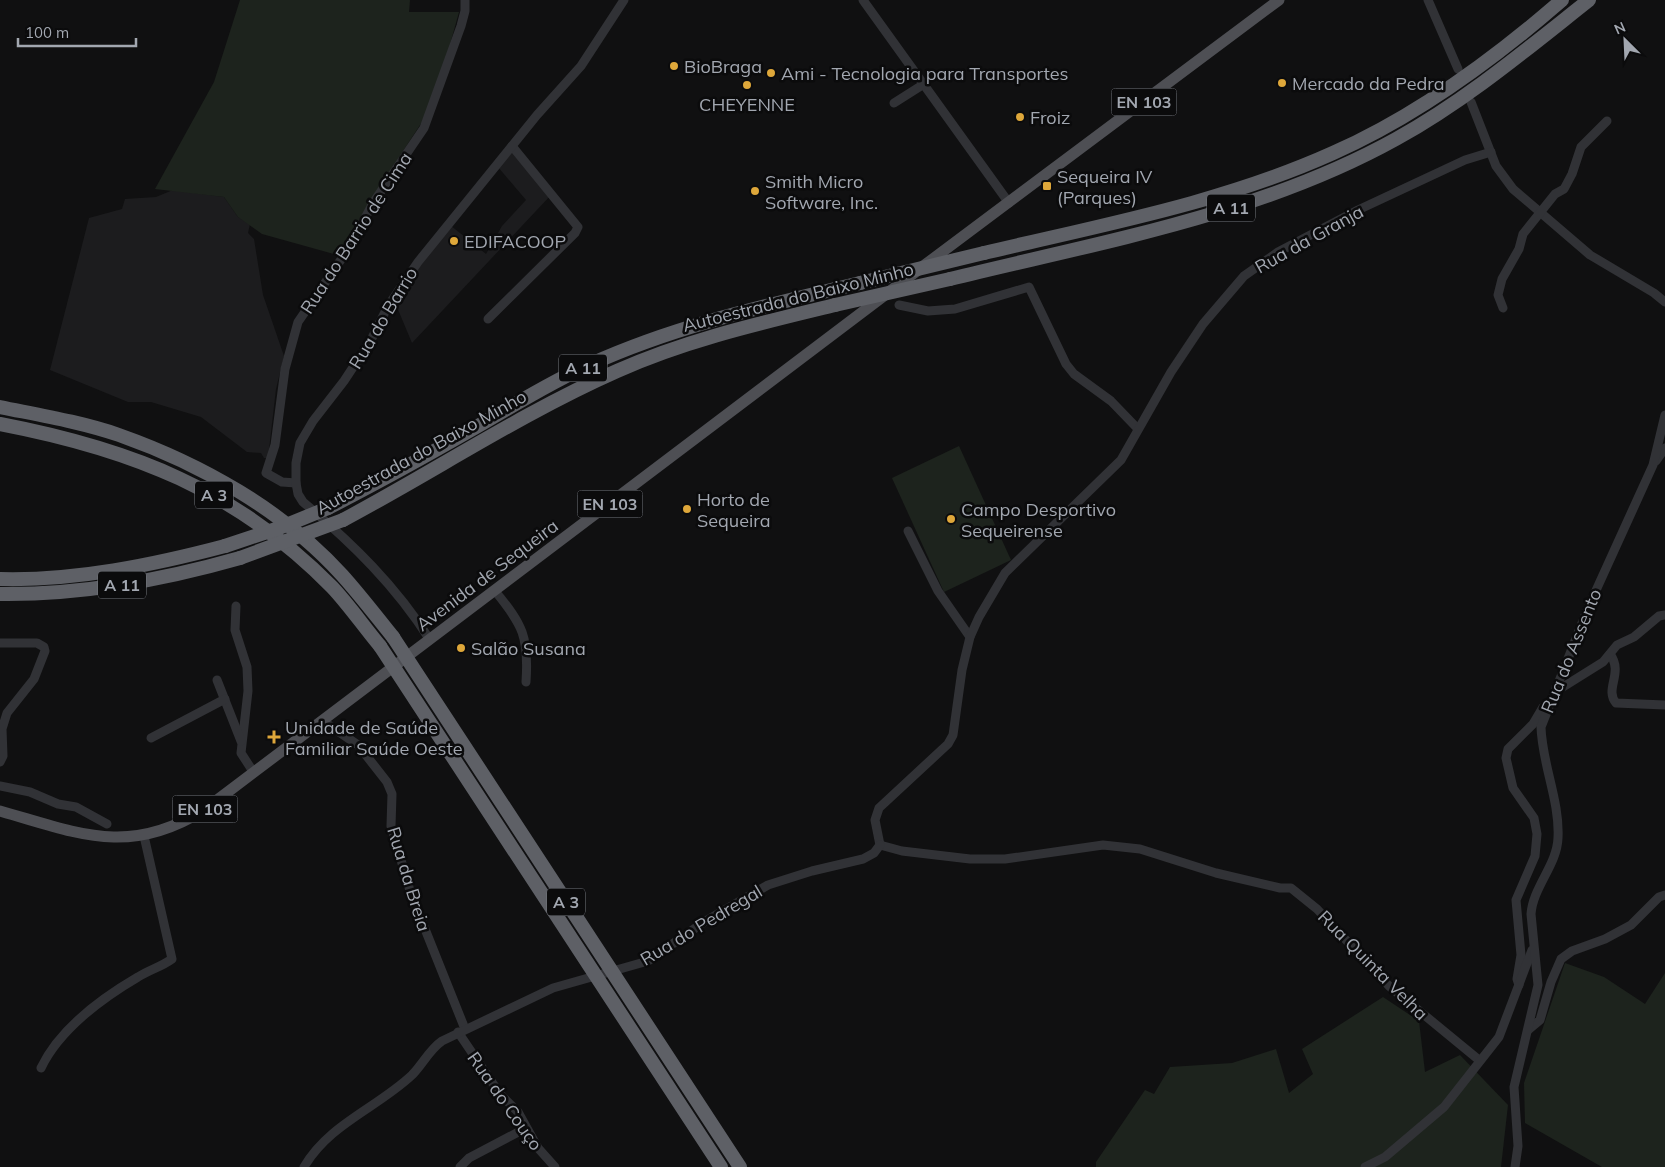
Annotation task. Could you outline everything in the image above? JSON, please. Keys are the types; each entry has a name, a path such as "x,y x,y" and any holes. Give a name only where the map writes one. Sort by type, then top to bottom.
{"highway":[{"name":"Autoestrada do Baixo Minho","path":"0,579 103,571 185,557 225,546 279,528 328,508 395,474 512,405 590,364 657,337 723,316 1183,206 1257,183 1333,154 1386,127 1424,104 1480,65 1562,0"},
{"name":"Autoestrada do Baixo Minho","path":"0,594 108,587 191,572 240,558 343,520 536,410 617,370 673,349 726,332 1188,221 1265,197 1339,168 1396,140 1434,117 1489,78 1589,0"},
{"name":"A 3","path":"0,407 117,434 170,455 220,481 272,513 341,574 393,637 740,1167"},
{"name":"A 3","path":"0,424 52,434 109,449 160,469 210,493 253,520 296,553 333,588 380,646 721,1167"}],"main road":[{"name":"EN 103","path":"1009,203 1279,0"},
{"name":"Avenida de Sequeira","path":"0,811 80,834 104,838 144,836 183,823 323,722 922,266 1009,203"}],"street":[{"name":"Rua do Barrio de Cima","path":"296,483 282,482 266,473 275,445 285,370 298,322 349,248 373,203 424,128 461,26 465,11 464,0"},
{"name":"Rua do Barrio","path":"430,640 394,590 365,558 303,502 298,494 296,483 296,463 300,443 313,421 344,381 370,340 388,306 418,262 512,146 581,66 624,0"},
{"path":"863,0 1009,203"},
{"path":"1428,0 1458,69"},
{"path":"894,103 924,84"},
{"path":"1471,102 1504,180 1539,213 1590,255 1654,293 1665,302"},
{"path":"1503,308 1498,295 1502,279 1519,249 1523,234 1555,194 1564,189 1572,174 1581,147 1607,121"},
{"path":"488,319 576,233 578,227 512,146"},
{"name":"Rua da Granja","path":"880,845 875,820 879,808 948,744 953,735 962,670 970,637 979,617 1005,573 1121,460 1171,372 1203,324 1244,276 1278,252 1358,210 1465,160 1491,152"},
{"path":"899,306 928,311 955,309 1030,286 1066,364 1074,374 1111,401 1138,429"},
{"path":"1653,465 1665,415"},
{"path":"1653,465 1665,448"},
{"name":"Rua do Assento","path":"1515,1167 1518,1146 1514,1086 1538,985 1532,902 1556,851 1558,838 1556,815 1542,743 1541,727 1588,608 1653,465"},
{"path":"908,531 938,591 970,637"},
{"path":"495,591 512,613 526,643 526,682"},
{"path":"236,606 235,630 248,675 247,712 241,741 241,753 254,773"},
{"path":"1519,985 1517,979 1521,955 1516,900 1535,856 1537,834 1534,818 1513,788 1506,758 1508,749 1533,724 1548,695 1555,689 1563,687 1603,662 1617,645 1634,637 1659,616 1665,615"},
{"path":"0,643 37,643 44,647 45,651 34,679 7,713 2,729 3,756 0,762"},
{"path":"1610,654 1617,668 1612,693 1616,703 1665,705"},
{"path":"217,680 241,741"},
{"path":"151,738 225,699"},
{"name":"Rua da Breia","path":"323,722 358,745 387,782 392,794 391,826 411,894 462,1031"},
{"path":"0,786 30,792 58,804 76,807 107,824"},
{"path":"41,1068 48,1053 65,1035 108,997 140,976 172,960 144,836"},
{"name":"Rua Quinta Velha","path":"880,845 902,851 970,860 1005,859 1103,846 1131,848 1216,873 1280,888 1292,888 1317,910 1389,986 1479,1060"},
{"name":"Rua do Pedregal","path":"304,1167 322,1142 413,1074 433,1047 462,1031 554,988 648,961 704,922 768,885 812,870 863,858 874,853 880,845"},
{"path":"1527,1031 1540,1020 1551,982 1561,959 1572,951 1631,925 1659,897 1665,895"},
{"path":"1365,1167 1385,1157 1444,1107 1479,1060 1499,1037 1525,974 1534,945"},
{"name":"Rua do Couço","path":"462,1031 500,1094 518,1112 538,1148 555,1167"},
{"path":"460,1167 469,1158 526,1128"}],"shaded area":[{"path":"240,0 410,0 409,12 459,12 444,66 422,122 367,206 341,256 262,234 238,217 224,197 155,189 214,82"},
{"name":"EDIFACOOP","path":"515,150 551,195 412,343 394,300 450,225 486,254 502,226 526,200 498,167"},
{"path":"173,190 224,197 238,217 250,224 248,233 254,239 263,295 284,356 276,389 268,458 264,458 261,453 247,452 201,417 151,402 128,402 50,370 89,218 122,209 125,199 156,197"},
{"name":"Campo Desportivo Sequeirense","path":"959,446 1011,560 944,592 892,478"},
{"path":"1565,963 1604,977 1645,1004 1665,973 1665,1167 1602,1167 1525,1123 1524,1083"},
{"path":"1383,997 1419,1021 1425,1072 1460,1055 1508,1105 1501,1167 1096,1167 1096,1162 1145,1090 1154,1094 1170,1067 1232,1063 1276,1049 1289,1093 1313,1074 1302,1049"}],"place":[{"name":"BioBraga","path":"674,66"},
{"name":"Ami - Tecnologia para Transportes","path":"771,73"},
{"name":"Mercado da Pedra","path":"1282,83"},
{"name":"CHEYENNE","path":"747,85"},
{"name":"Froiz","path":"1020,117"},
{"name":"Sequeira IV (Parques)","path":"1047,186"},
{"name":"Smith Micro Software, Inc.","path":"755,191"},
{"name":"EDIFACOOP","path":"454,241"},
{"name":"Horto de Sequeira","path":"687,509"},
{"name":"Campo Desportivo Sequeirense","path":"951,519"},
{"name":"Salão Susana","path":"461,648"},
{"name":"Unidade de Saúde Familiar Saúde Oeste","path":"274,737"}]}
